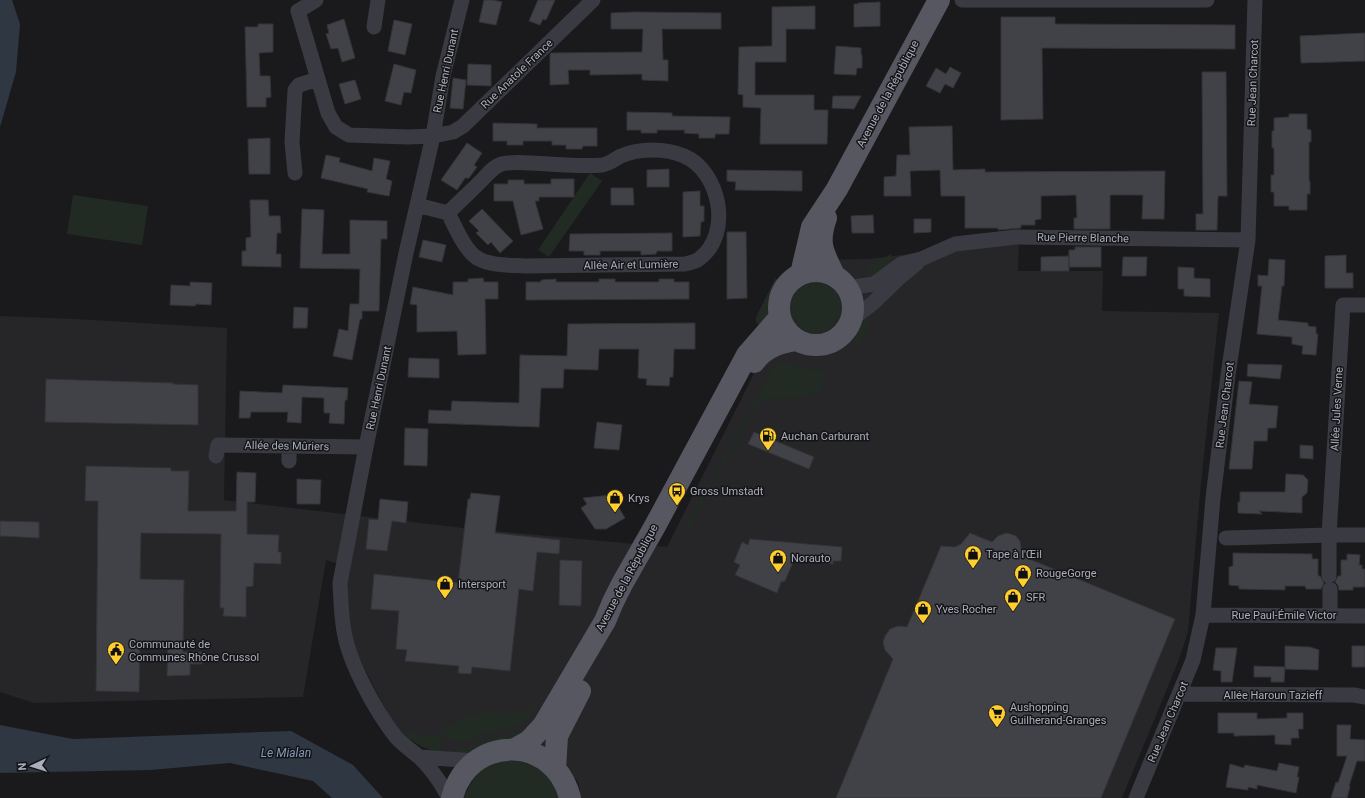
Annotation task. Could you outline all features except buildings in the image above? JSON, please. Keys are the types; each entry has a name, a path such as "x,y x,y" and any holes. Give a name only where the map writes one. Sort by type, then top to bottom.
{"main road":[{"name":"Avenue de la République","path":"801,274 812,227 837,189 939,0"},
{"name":"Avenue de la République","path":"837,189 822,230 821,240 823,252 840,282"},
{"path":"821,271 840,282 853,304 852,320 845,332 836,340 818,346 804,344 789,334 783,326 780,317 779,302 784,288 801,274 808,272 821,271"},
{"name":"Avenue de la République","path":"515,749 529,741 543,726 605,621 622,584 747,355 780,317"},
{"name":"Avenue de la République","path":"556,769 557,736 566,717 616,624 635,581 677,506 744,379 755,360 762,352 773,345 796,340"},
{"path":"451,798 459,779 466,769 475,761 491,753 515,749 537,755 556,769 563,780 570,798"}],"street":[{"path":"294,5 316,0"},
{"path":"374,27 378,0"},
{"name":"Rue Henri Dunant","path":"451,798 420,757 403,744 395,735 379,712 363,684 352,660 344,633 340,583 366,447 433,136 443,76 462,0"},
{"name":"Rue Anatole France","path":"294,5 328,113 336,127 349,135 408,137 433,136 453,132 463,126 593,0"},
{"path":"962,0 1207,0"},
{"name":"Rue Jean Charcot","path":"1136,798 1193,660 1202,615 1214,490 1228,375 1248,240 1255,0"},
{"path":"294,173 292,142 295,90 299,85 318,79"},
{"name":"Allée Air et Lumière","path":"658,151 685,156 700,167 707,176 712,188 718,205 719,214 717,228 710,246 699,259 693,262 685,264 580,266 501,264 489,263 478,259 471,253 448,213 491,171 500,165 516,163 604,165 631,152 658,151"},
{"path":"417,205 448,213"},
{"name":"Rue Pierre Blanche","path":"840,282 874,284 901,264 921,259 955,244 1016,237 1248,240"},
{"name":"Rue Pierre Blanche","path":"852,320 873,304 921,259"},
{"name":"Allée Jules Verne","path":"1330,616 1329,534 1343,304 1365,305"},
{"name":"Allée des Mûriers","path":"216,456 218,445 289,454 366,447"},
{"path":"1226,538 1329,534 1365,535"},
{"name":"Rue Paul-Émile Victor","path":"1202,615 1365,616"},
{"name":"Allée Haroun Tazieff","path":"1180,694 1354,695 1365,697"},
{"path":"420,757 475,761"}],"shaded area":[{"path":"590,173 602,181 549,257 538,250"},
{"path":"73,195 148,206 142,245 67,234"},
{"path":"1019,241 1018,271 1103,271 1102,311 1219,313 1200,493 1188,632 1178,662 1122,798 581,798 578,782 563,762 435,750 413,741 401,731 388,714 358,656 350,630 347,585 350,567 326,560 303,697 34,703 0,692 0,316 227,328 224,500 463,528 667,547 811,260 868,259"},
{"path":"891,254 892,262 872,279 865,269"},
{"path":"775,279 781,279 772,291 769,315 761,327 756,322 756,317"},
{"path":"816,283 825,285 836,294 841,308 839,317 830,328 816,333 807,331 796,322 791,308 793,299 802,288"},
{"path":"870,315 866,332 861,340 854,346 858,329"},
{"path":"780,364 789,364 814,371 824,370 823,383 817,392 808,396 765,400 757,404 697,513 682,545 681,544 688,528 688,522 772,370"},
{"path":"534,704 537,706 526,720 516,726 494,731 470,740 455,743 444,733 440,732 440,730 477,713 517,713 529,709"},
{"path":"530,725 519,738 469,753 448,753 453,750 471,746 492,738 518,733"},
{"path":"411,732 440,736 443,739 441,752 420,746 403,733"},
{"path":"517,760 536,766 551,778 561,798 464,798 469,786 476,776 486,767 500,761"}],"water":[{"path":"0,0 12,0 20,24 16,72 0,127"},
{"name":"Le Mialan","path":"0,725 73,739 291,731 353,765 383,798 332,798 313,781 230,763 150,770 0,773"}],"place":[{"name":"Auchan Carburant","path":"768,451"},
{"name":"Gross Umstadt","path":"677,506"},
{"name":"Krys","path":"615,513"},
{"name":"Tape à l'Œil","path":"973,569"},
{"name":"Norauto","path":"778,573"},
{"name":"RougeGorge","path":"1023,588"},
{"name":"Intersport","path":"445,599"},
{"name":"SFR","path":"1013,612"},
{"name":"Yves Rocher","path":"923,624"},
{"name":"Communauté de Communes Rhône Crussol","path":"116,665"},
{"name":"Aushopping Guilherand-Granges","path":"997,728"}]}
